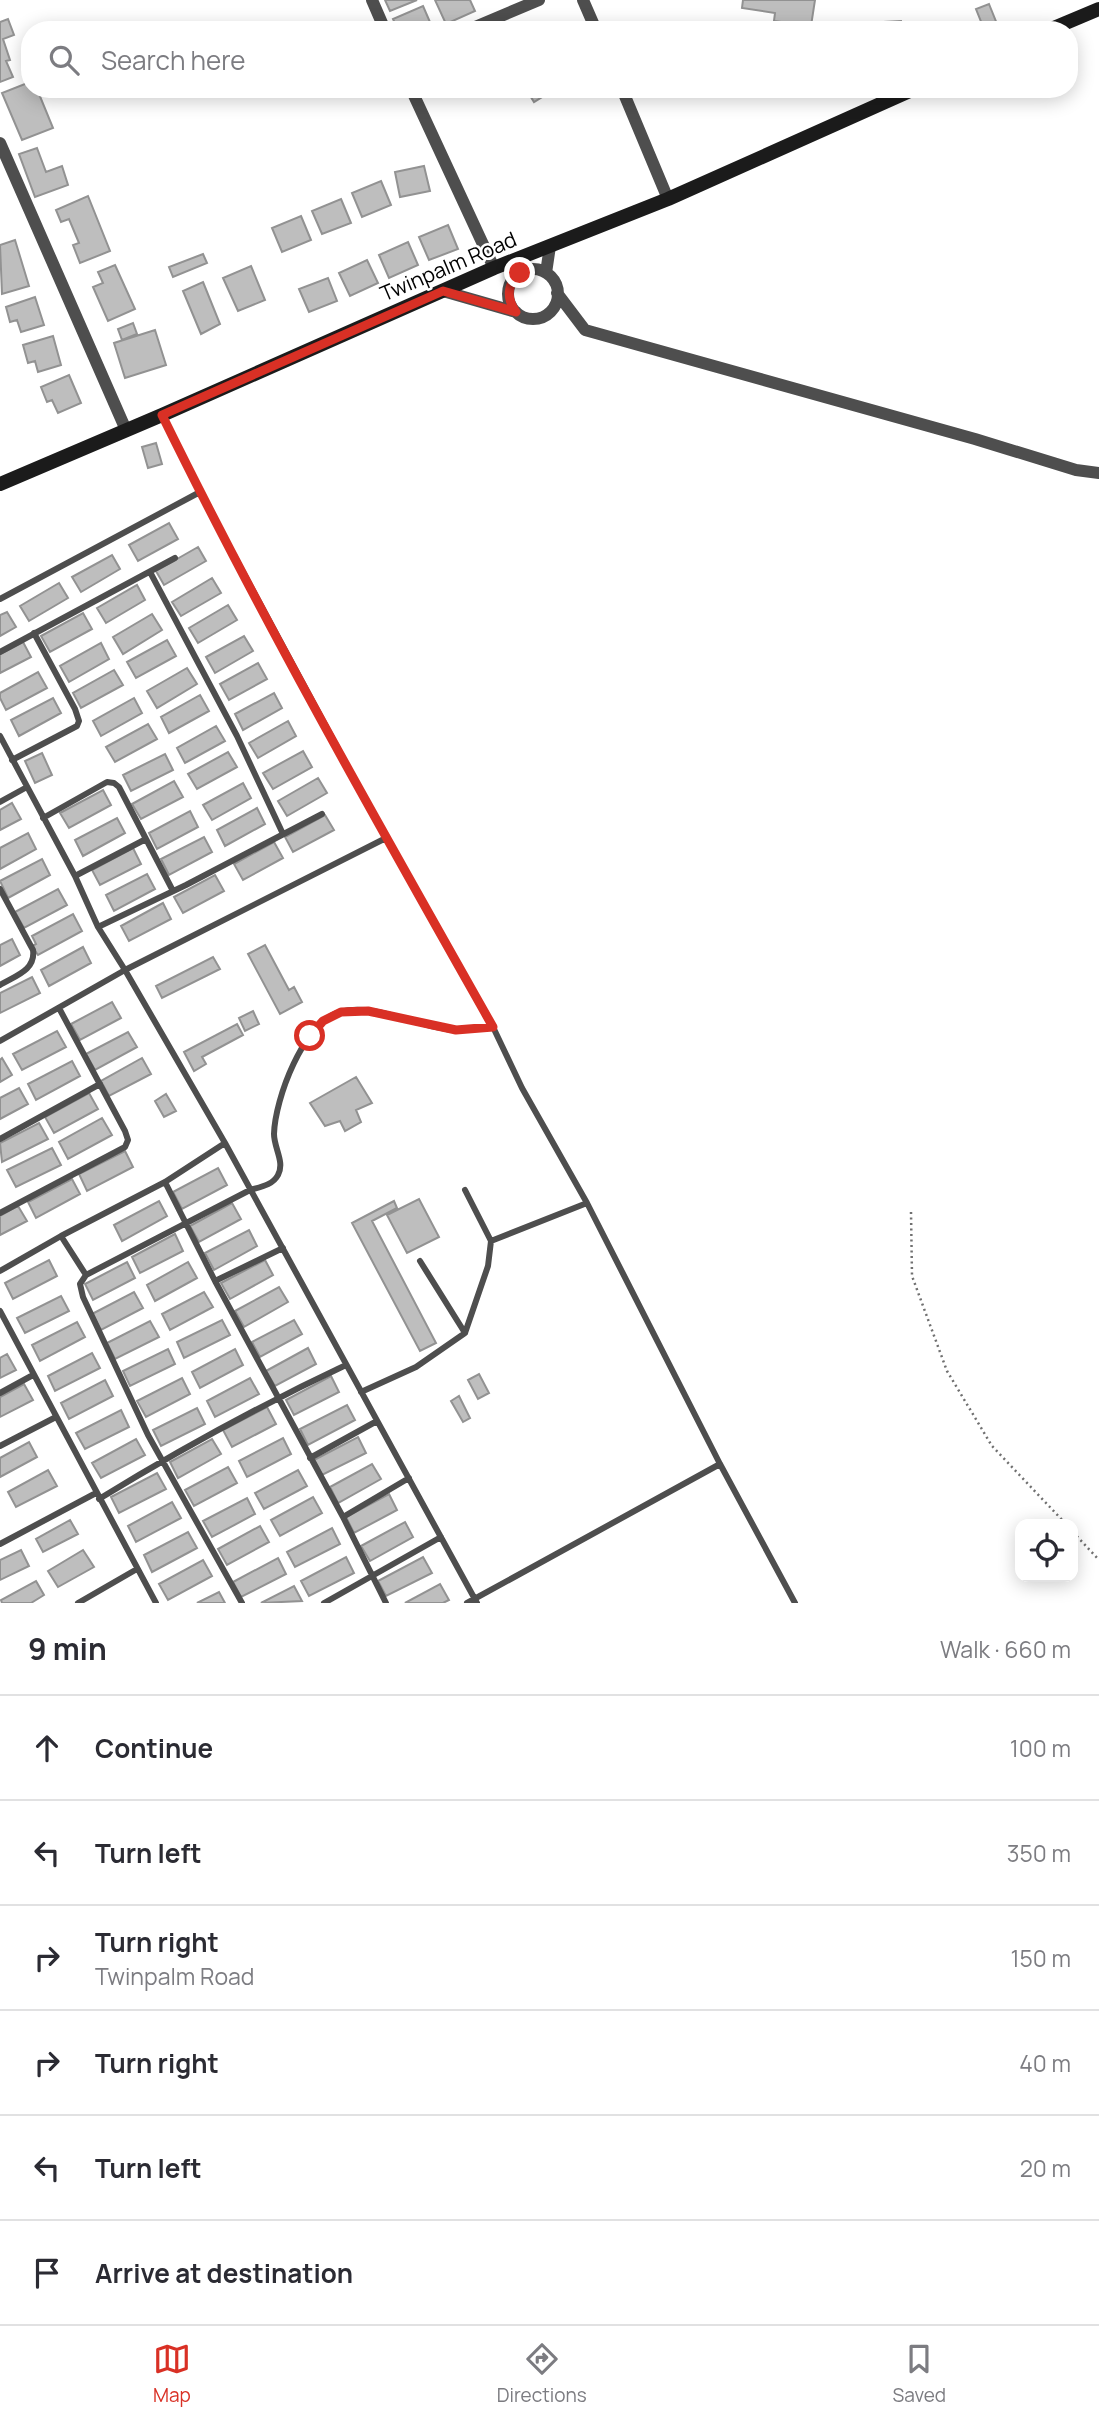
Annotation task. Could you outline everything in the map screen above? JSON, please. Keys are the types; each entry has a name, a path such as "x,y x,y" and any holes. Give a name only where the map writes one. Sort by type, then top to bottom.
{"main road":[{"path":"1070,21 1099,9"},
{"name":"Twinpalm Road","path":"0,484 494,268 668,199 894,98"}],"street":[{"path":"372,0 381,21"},
{"path":"489,21 539,0"},
{"path":"583,0 592,21"},
{"path":"415,98 494,268"},
{"path":"626,98 668,199"},
{"path":"0,143 126,430"},
{"path":"546,273 550,246"},
{"path":"516,312 509,291 514,278 525,270 532,269 546,273 553,279 557,293 585,330 1076,470 1099,473"},
{"path":"443,291 516,312 529,319 543,317 549,313 554,307 557,293"},
{"path":"549,313 572,315"}],"lane":[{"path":"162,415 200,492 386,838 493,1027 522,1088 587,1203 720,1464 795,1603"},
{"path":"0,599 200,492"},
{"path":"0,652 175,558"},
{"path":"150,572 237,736 283,834"},
{"path":"12,760 77,726 79,721 34,633"},
{"path":"0,736 75,876 98,927 225,1143 476,1601"},
{"path":"43,818 107,782 114,783 119,787 173,891"},
{"path":"0,802 27,786"},
{"path":"98,927 322,814"},
{"path":"0,1040 125,970 386,838"},
{"path":"75,876 146,839"},
{"path":"0,889 33,950 35,959 31,966 0,985"},
{"path":"0,1213 125,1147 128,1140 59,1008"},
{"path":"242,1603 162,1460 83,1297 80,1284 86,1275 250,1190 272,1182 279,1174 281,1162 274,1137 278,1105 284,1087 310,1036 323,1021 341,1012 368,1011 456,1030 493,1027"},
{"path":"0,1139 100,1084"},
{"path":"0,1271 165,1182 225,1143"},
{"path":"165,1182 386,1603"},
{"path":"361,1392 416,1367 465,1333 488,1266 491,1241 465,1190"},
{"path":"491,1241 587,1203"},
{"path":"61,1236 86,1275"},
{"path":"215,1281 282,1248"},
{"path":"421,1261 465,1333"},
{"path":"1,1315 156,1603"},
{"path":"0,1544 98,1496 278,1397 346,1364"},
{"path":"0,1393 33,1375"},
{"path":"0,1446 56,1417"},
{"path":"310,1458 377,1421"},
{"path":"467,1603 476,1601 720,1464"},
{"path":"343,1517 409,1478"},
{"path":"324,1603 441,1537"},
{"path":"78,1603 137,1569"}],"path":[{"path":"911,1212 912,1276 947,1371 992,1446 1061,1519"},
{"path":"1078,1537 1099,1560"}],"building":[{"path":"385,0 417,0 390,11"},
{"path":"435,0 470,0 475,11 453,21 445,21"},
{"path":"743,0 815,0 812,21 774,21 775,13 742,8"},
{"path":"989,4 996,21 981,21 976,9"},
{"path":"423,6 430,21 394,21 393,19"},
{"path":"8,19 14,35 3,39 10,60 6,61 13,77 0,82 0,22"},
{"path":"21,86 21,98 41,98 53,128 22,140 2,93"},
{"path":"37,148 46,172 62,166 68,185 35,197 19,154"},
{"path":"424,166 430,191 400,197 395,172"},
{"path":"381,181 391,205 362,217 352,193"},
{"path":"88,196 110,251 80,263 73,245 79,243 69,219 61,222 56,210"},
{"path":"341,199 351,223 322,234 312,211"},
{"path":"301,216 311,240 282,252 272,228"},
{"path":"448,225 458,249 429,260 419,237"},
{"path":"15,240 29,286 2,294 0,245"},
{"path":"408,242 418,265 389,278 379,255"},
{"path":"203,254 207,263 173,277 169,267"},
{"path":"367,260 378,283 350,296 339,273"},
{"path":"115,265 135,309 108,321 93,287 103,283 98,272"},
{"path":"251,266 265,300 238,311 223,278"},
{"path":"328,278 337,301 309,312 299,289"},
{"path":"203,282 220,324 201,334 183,291"},
{"path":"35,297 44,325 21,332 17,320 10,322 6,307"},
{"path":"133,323 137,334 122,340 118,329"},
{"path":"155,330 166,365 125,378 114,343"},
{"path":"53,336 61,365 38,372 35,361 28,363 23,345"},
{"path":"69,375 81,403 58,413 52,400 47,402 41,387"},
{"path":"156,443 162,464 148,468 142,447"},
{"path":"169,523 178,539 138,561 129,545"},
{"path":"198,547 206,561 164,585 156,571"},
{"path":"112,555 120,569 81,592 72,577"},
{"path":"212,578 221,593 181,616 172,602"},
{"path":"59,583 68,598 29,621 20,606"},
{"path":"137,585 145,600 106,623 97,608"},
{"path":"228,605 237,620 198,643 189,628"},
{"path":"7,612 16,627 0,636 0,615"},
{"path":"83,613 92,629 50,652 41,636"},
{"path":"152,614 162,630 123,654 113,637"},
{"path":"244,636 253,651 215,673 206,657"},
{"path":"167,640 176,656 136,678 127,662"},
{"path":"23,642 31,657 0,673 0,654"},
{"path":"101,643 109,659 69,682 60,666"},
{"path":"258,663 267,679 229,700 220,684"},
{"path":"187,668 197,684 157,708 147,691"},
{"path":"114,670 123,685 81,708 73,693"},
{"path":"38,672 47,688 6,710 0,693"},
{"path":"274,693 282,708 243,730 235,714"},
{"path":"200,695 209,711 169,733 161,717"},
{"path":"53,698 61,713 19,736 11,720"},
{"path":"134,698 142,713 101,736 93,721"},
{"path":"288,721 296,736 258,758 249,743"},
{"path":"148,724 157,739 115,762 106,747"},
{"path":"216,726 225,741 185,763 177,748"},
{"path":"303,751 312,767 273,789 263,773"},
{"path":"228,752 237,767 197,789 188,774"},
{"path":"42,753 52,775 35,783 25,761"},
{"path":"165,754 173,770 131,791 123,775"},
{"path":"318,778 327,793 287,816 278,801"},
{"path":"174,781 183,797 141,819 132,804"},
{"path":"243,783 251,798 212,820 203,805"},
{"path":"103,790 111,805 69,828 60,813"},
{"path":"12,803 21,819 0,830 0,810"},
{"path":"257,808 265,824 225,846 217,830"},
{"path":"190,811 198,827 157,849 149,833"},
{"path":"325,815 334,830 293,852 285,837"},
{"path":"117,818 125,833 83,856 75,840"},
{"path":"28,833 36,849 0,869 0,848"},
{"path":"204,837 212,852 169,875 161,859"},
{"path":"274,842 283,858 243,880 234,864"},
{"path":"133,848 141,864 100,885 92,870"},
{"path":"42,859 50,875 8,898 0,881"},
{"path":"147,874 155,889 114,911 106,895"},
{"path":"215,875 224,891 183,913 174,897"},
{"path":"58,889 67,905 24,928 15,912"},
{"path":"163,903 171,919 129,941 121,926"},
{"path":"73,914 82,931 38,955 32,946 36,944 32,936"},
{"path":"12,939 20,955 0,966 0,945"},
{"path":"265,945 289,990 294,987 302,1002 280,1014 248,954"},
{"path":"83,947 91,963 49,986 41,970"},
{"path":"213,957 220,969 162,998 156,986"},
{"path":"32,977 40,993 0,1013 0,993"},
{"path":"112,1002 121,1018 80,1040 71,1024"},
{"path":"253,1011 259,1024 245,1031 239,1018"},
{"path":"237,1024 243,1035 202,1057 206,1064 194,1071 184,1052"},
{"path":"57,1031 66,1047 22,1070 13,1054"},
{"path":"128,1032 137,1047 95,1070 86,1054"},
{"path":"2,1058 12,1075 0,1082 0,1060"},
{"path":"142,1058 151,1074 109,1096 101,1081"},
{"path":"72,1061 80,1076 36,1100 28,1084"},
{"path":"356,1077 372,1103 356,1110 361,1122 345,1131 340,1121 325,1126 310,1103"},
{"path":"19,1088 28,1104 0,1119 0,1098"},
{"path":"89,1093 98,1109 54,1133 45,1117"},
{"path":"166,1094 176,1111 164,1117 155,1101"},
{"path":"102,1118 112,1135 68,1159 59,1142"},
{"path":"39,1123 48,1139 2,1162 0,1143"},
{"path":"52,1148 61,1165 16,1187 7,1170"},
{"path":"125,1151 133,1167 87,1191 79,1174"},
{"path":"218,1168 227,1185 182,1209 173,1192"},
{"path":"72,1179 80,1194 36,1218 28,1202"},
{"path":"419,1199 439,1237 407,1253 387,1215"},
{"path":"159,1201 167,1216 122,1241 114,1225"},
{"path":"394,1201 397,1208 372,1221 436,1343 420,1351 352,1223"},
{"path":"232,1203 241,1219 199,1242 190,1226"},
{"path":"18,1206 27,1221 0,1235 0,1216"},
{"path":"249,1230 257,1246 214,1270 205,1253"},
{"path":"175,1234 183,1251 140,1273 132,1257"},
{"path":"49,1260 57,1276 13,1299 5,1283"},
{"path":"265,1260 273,1275 230,1299 221,1283"},
{"path":"127,1262 135,1278 93,1300 85,1284"},
{"path":"188,1262 197,1278 155,1301 147,1285"},
{"path":"279,1287 288,1302 244,1327 235,1311"},
{"path":"134,1292 143,1308 101,1330 92,1314"},
{"path":"204,1292 213,1307 170,1330 162,1314"},
{"path":"61,1296 69,1311 25,1333 17,1318"},
{"path":"222,1320 230,1335 184,1358 177,1342"},
{"path":"294,1320 302,1334 260,1357 252,1342"},
{"path":"150,1321 159,1337 115,1359 107,1343"},
{"path":"77,1322 85,1337 40,1361 32,1345"},
{"path":"308,1348 316,1364 275,1386 266,1371"},
{"path":"168,1349 175,1364 130,1386 123,1371"},
{"path":"235,1349 243,1365 200,1388 192,1372"},
{"path":"92,1353 100,1368 55,1391 48,1376"},
{"path":"7,1354 16,1370 0,1378 0,1358"},
{"path":"479,1374 489,1393 478,1399 468,1380"},
{"path":"331,1376 339,1392 294,1415 286,1400"},
{"path":"182,1378 190,1394 146,1417 137,1401"},
{"path":"250,1378 259,1394 215,1417 207,1401"},
{"path":"105,1380 113,1396 69,1419 61,1403"},
{"path":"24,1384 33,1400 0,1417 0,1397"},
{"path":"459,1396 470,1418 463,1422 451,1401"},
{"path":"347,1405 355,1420 308,1445 300,1429"},
{"path":"267,1407 276,1424 232,1447 223,1430"},
{"path":"197,1408 205,1424 161,1446 153,1430"},
{"path":"121,1410 129,1427 85,1449 76,1433"},
{"path":"358,1437 366,1453 322,1475 314,1460"},
{"path":"283,1438 291,1454 247,1477 239,1461"},
{"path":"136,1439 145,1455 101,1478 92,1463"},
{"path":"212,1439 221,1454 178,1478 170,1462"},
{"path":"29,1442 37,1457 0,1477 0,1458"},
{"path":"372,1464 381,1479 338,1503 330,1487"},
{"path":"228,1467 237,1483 194,1506 185,1490"},
{"path":"48,1470 57,1486 16,1507 8,1492"},
{"path":"298,1470 307,1486 264,1509 255,1493"},
{"path":"157,1473 166,1489 119,1513 111,1497"},
{"path":"389,1494 397,1510 354,1533 346,1517"},
{"path":"313,1497 322,1513 280,1536 271,1520"},
{"path":"247,1498 255,1514 212,1537 203,1521"},
{"path":"172,1502 181,1518 136,1542 128,1526"},
{"path":"70,1520 78,1534 43,1552 36,1539"},
{"path":"405,1522 413,1537 370,1561 361,1546"},
{"path":"260,1526 269,1542 227,1565 218,1549"},
{"path":"332,1528 340,1544 295,1567 287,1552"},
{"path":"188,1532 197,1548 152,1572 144,1555"},
{"path":"21,1550 29,1566 0,1580 0,1560"},
{"path":"83,1550 94,1567 58,1587 48,1571"},
{"path":"346,1557 354,1573 309,1596 301,1581"},
{"path":"423,1557 432,1573 386,1596 378,1581"},
{"path":"278,1558 286,1574 241,1597 233,1582"},
{"path":"203,1560 212,1576 168,1600 159,1584"},
{"path":"36,1581 44,1595 31,1603 2,1603 1,1600"},
{"path":"440,1584 449,1600 443,1603 405,1603"},
{"path":"294,1586 302,1601 261,1603"},
{"path":"219,1592 225,1603 197,1603"}],"route":[{"path":"310,1036 323,1021 341,1012 368,1011 456,1030 493,1027 386,838 200,492 162,415 443,291 516,312 509,299 509,291 514,278 520,273"}]}
